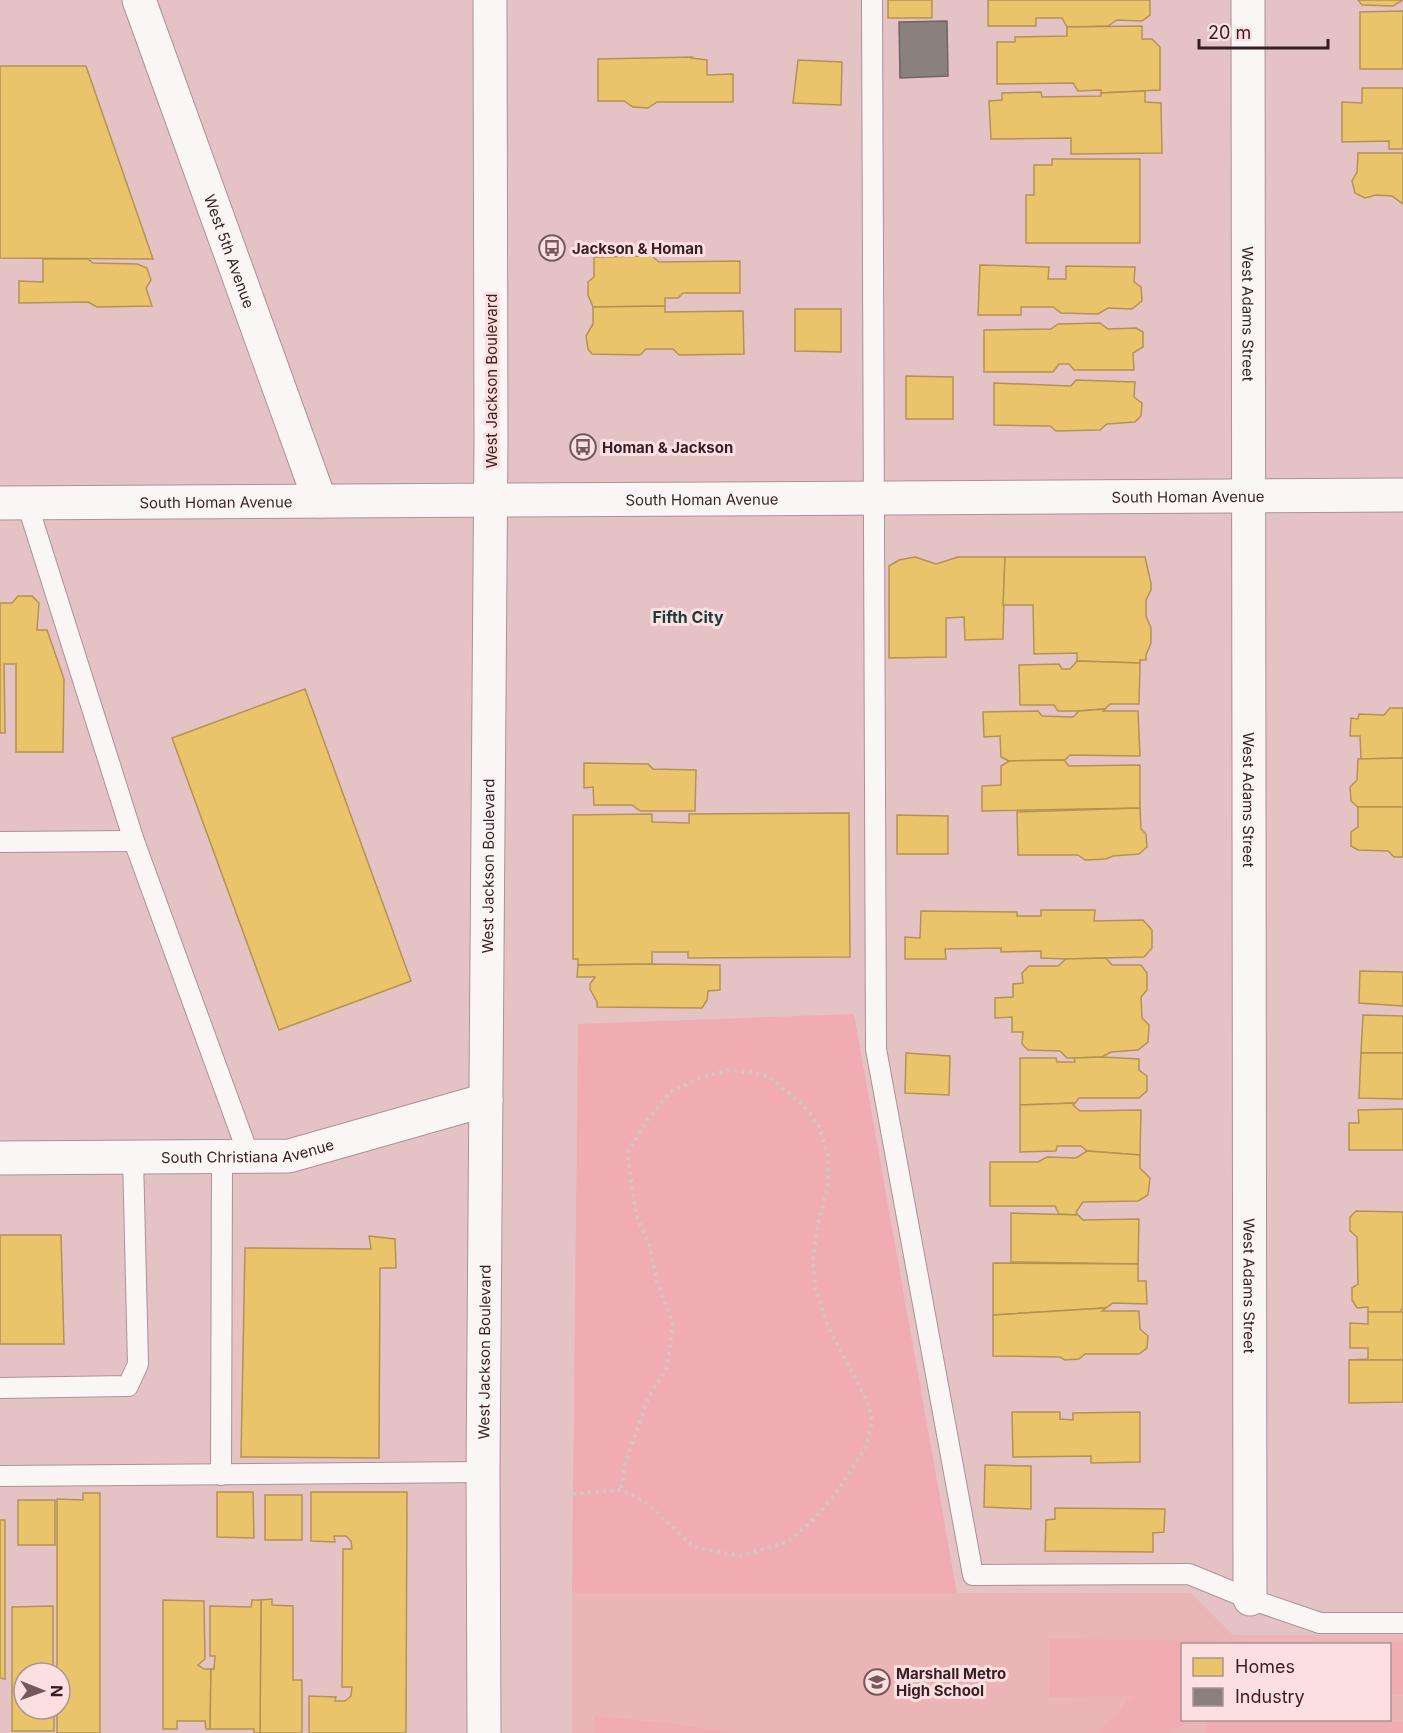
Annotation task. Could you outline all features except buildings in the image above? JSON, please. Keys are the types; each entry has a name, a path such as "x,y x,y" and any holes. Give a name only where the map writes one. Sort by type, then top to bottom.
{"street":[{"name":"West 5th Avenue","path":"140,0 320,501"},
{"name":"West Jackson Boulevard","path":"484,1733 483,1472 491,501 490,0"},
{"name":"West Adams Street","path":"1248,0 1250,1599"},
{"name":"South Homan Avenue","path":"7,502 1403,495"},
{"name":"South Christiana Avenue","path":"0,1158 289,1156 486,1100"}],"lane":[{"path":"872,0 876,1048 973,1575 1190,1574 1250,1599 1320,1623 1403,1623"},
{"path":"7,502 134,841 236,1156 221,1475"},
{"path":"0,842 134,841"},
{"path":"0,1388 128,1386 138,1364 133,1157"},
{"path":"0,1476 483,1472"}],"path":[{"path":"573,1494 621,1490 644,1501 694,1547 740,1556 788,1542 812,1521 838,1489 866,1446 872,1422 868,1403 828,1326 815,1287 813,1258 818,1224 828,1186 828,1156 818,1125 803,1105 768,1076 727,1070 698,1079 670,1092 648,1119 627,1153 636,1214 649,1244 657,1282 673,1323 668,1367 648,1398 626,1461 621,1490"}],"shaded area":[{"path":"854,1014 957,1593 572,1593 578,1024"},
{"name":"Marshall Metro High School","path":"572,1593 1191,1593 1233,1635 1403,1635 1403,1733 572,1733"},
{"path":"1050,1639 1403,1643 1403,1695 1391,1695 1391,1643 1181,1643 1181,1721 1188,1721 1170,1733 1099,1733 1132,1696 1049,1697"},
{"path":"594,1716 666,1723 731,1733 594,1733"},
{"path":"1206,1721 1403,1722 1403,1733 1206,1733"}],"place":[{"name":"Jackson & Homan","path":"552,248"},
{"name":"Homan & Jackson","path":"583,447"},
{"name":"Marshall Metro High School","path":"877,1682"}],"district":[{"name":"Fifth City","path":"688,617"}]}
